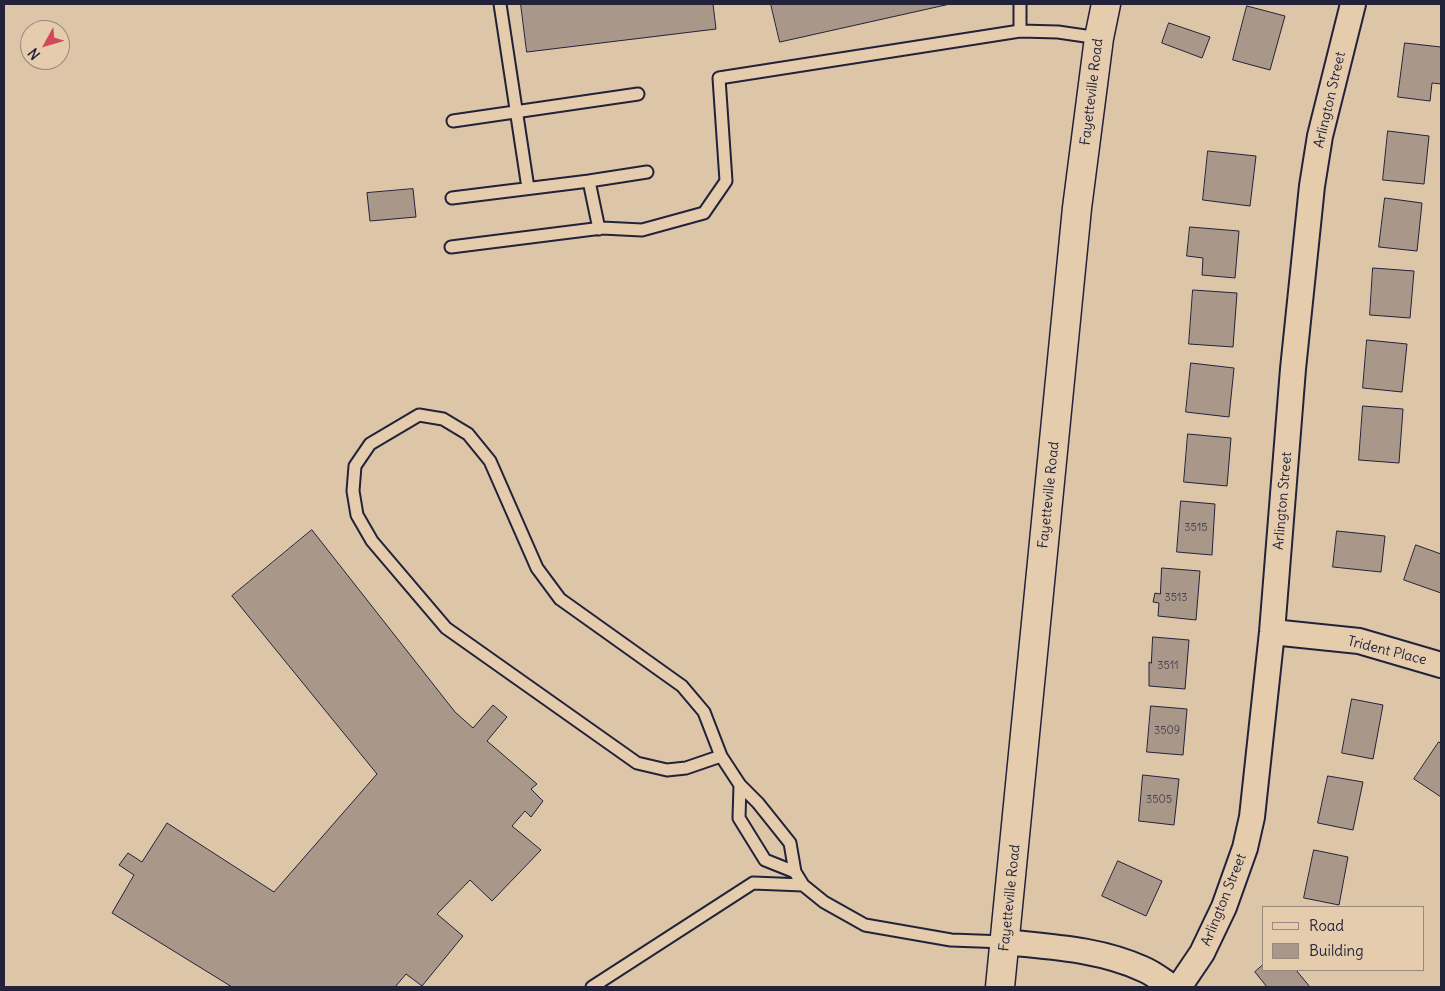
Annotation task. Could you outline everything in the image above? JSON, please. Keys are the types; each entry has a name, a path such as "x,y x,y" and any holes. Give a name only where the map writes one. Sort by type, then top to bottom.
{"main road":[{"name":"Fayetteville Road","path":"1000,987 1077,208 1099,38 1106,4"}],"street":[{"name":"Arlington Street","path":"1179,987 1202,953 1224,907 1245,848 1252,817 1272,632 1293,369 1312,186 1320,136 1353,4"},
{"name":"Trident Place","path":"1272,632 1359,641 1441,665"},
{"path":"1005,942 1078,950 1111,958 1143,969 1172,987"}],"lane":[{"path":"500,4 528,188"},
{"path":"1020,4 1020,31"},
{"path":"452,248 599,229 642,230 704,213 726,181 718,78 1020,31 1058,32 1099,38"},
{"path":"453,121 638,94"},
{"path":"452,198 647,172"},
{"path":"589,181 599,229"},
{"path":"721,756 686,768 667,770 637,763 446,628 372,540 357,515 353,491 355,466 370,444 419,415 443,419 468,434 490,461 537,568 560,599 682,686 704,712 721,756 740,785 758,803 790,843 795,872 803,885 824,902 865,925 951,940 1005,942"},
{"path":"740,785 739,818 765,860 795,872"},
{"path":"592,987 753,884 803,885"}],"building":[{"path":"521,4 713,4 716,29 527,52"},
{"path":"771,4 950,4 780,42"},
{"path":"1247,6 1285,16 1270,70 1233,60"},
{"path":"1169,23 1210,37 1202,58 1162,43"},
{"path":"1405,43 1441,47 1441,84 1432,83 1430,101 1398,97"},
{"path":"1388,131 1429,136 1424,184 1383,180"},
{"path":"1208,151 1256,156 1250,206 1203,200"},
{"path":"413,189 416,217 370,221 367,193"},
{"path":"1385,198 1422,203 1417,251 1379,247"},
{"path":"1190,227 1239,231 1235,278 1202,275 1203,258 1187,256"},
{"path":"1373,268 1414,271 1410,318 1370,315"},
{"path":"1193,290 1237,293 1233,347 1189,344"},
{"path":"1367,340 1407,344 1402,392 1363,388"},
{"path":"1191,363 1234,368 1229,417 1186,412"},
{"path":"1363,406 1403,409 1399,463 1359,460"},
{"path":"1188,434 1231,438 1227,486 1184,482"},
{"path":"1181,501 1215,504 1212,555 1177,552"},
{"path":"312,530 455,712 473,728 493,705 507,717 487,741 537,784 531,789 543,801 531,817 525,811 512,826 541,850 492,901 470,880 437,914 463,936 422,986 406,974 395,987 232,987 112,913 134,875 119,865 128,853 142,862 167,823 274,892 377,774 232,596"},
{"path":"1337,531 1385,536 1381,572 1333,567"},
{"path":"1416,545 1441,554 1441,593 1404,580"},
{"path":"1162,568 1200,571 1196,620 1158,616 1159,603 1153,602 1155,593 1160,594"},
{"path":"1153,637 1189,640 1185,689 1149,686 1149,662 1151,663"},
{"path":"1352,699 1383,705 1373,759 1342,753"},
{"path":"1151,706 1187,709 1183,755 1147,752"},
{"path":"1439,742 1441,744 1441,797 1414,779"},
{"path":"1143,775 1179,779 1174,825 1139,821"},
{"path":"1328,776 1363,782 1353,830 1318,823"},
{"path":"1314,850 1348,857 1339,905 1304,898"},
{"path":"1118,861 1162,881 1146,916 1102,896"},
{"path":"1262,966 1262,971 1297,971 1310,987 1267,987 1255,972"}]}
